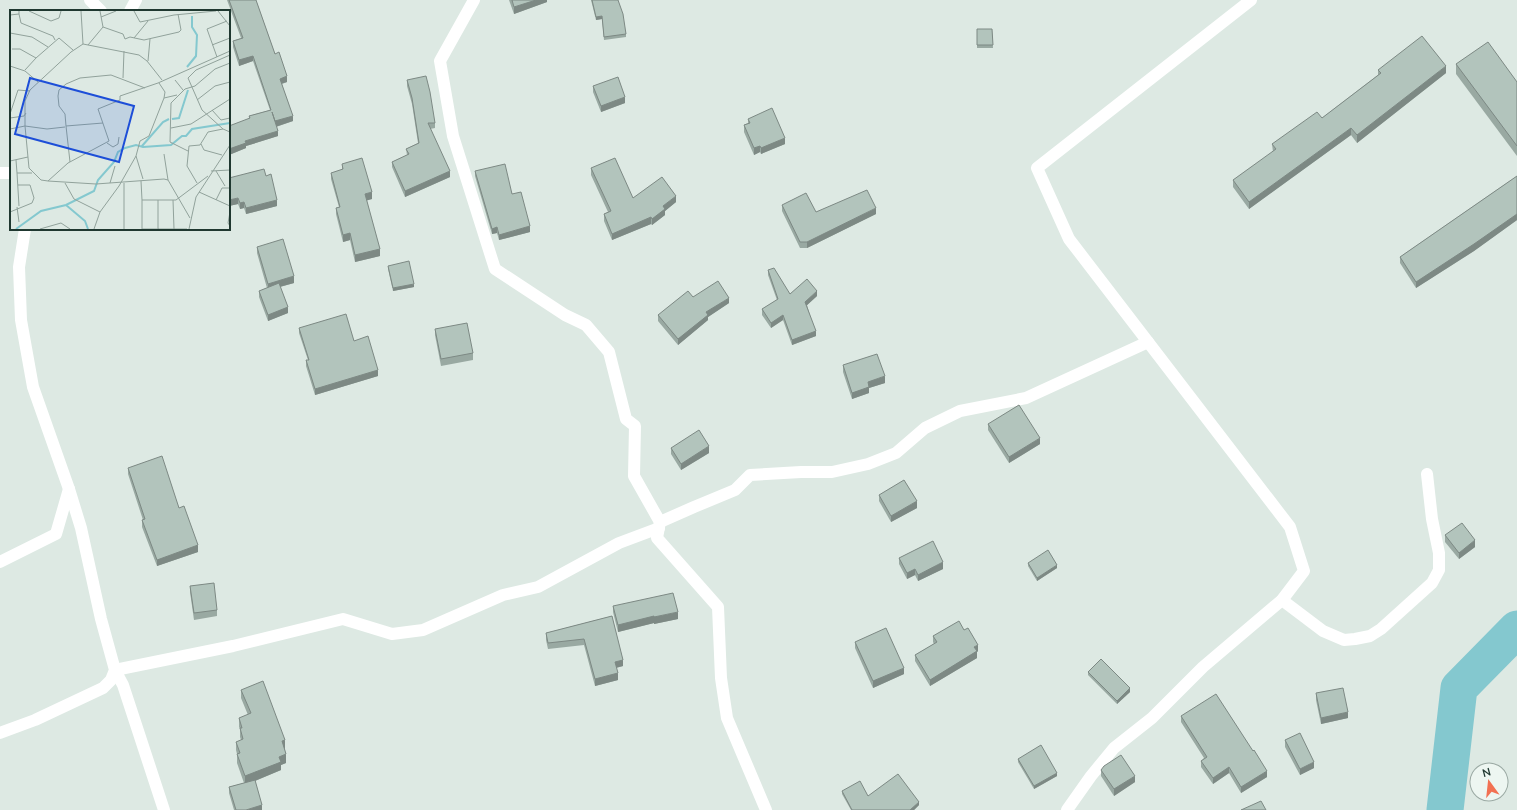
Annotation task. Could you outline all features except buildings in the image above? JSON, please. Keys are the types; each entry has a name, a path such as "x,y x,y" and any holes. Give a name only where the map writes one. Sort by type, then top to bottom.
{"street":[{"path":"90,0 100,10"},
{"path":"131,10 136,0"},
{"path":"474,0 440,61 453,136 495,269 565,315 586,326 609,352 626,419 635,426 634,476 660,526 657,538 718,607 721,678 727,718 766,810"},
{"path":"1067,810 1091,776 1114,748 1152,718 1203,667 1282,600 1304,571 1290,527 1069,239 1037,168 1251,0"},
{"path":"24,230 19,267 21,320 33,387 69,489 81,528 101,619 115,670 123,685 164,810"},
{"path":"115,670 233,646 343,619 392,634 423,630 503,595 538,587 619,544 660,526 694,507 735,490 750,475 832,472 868,464 896,453 925,428 960,411 1026,398 1148,342"},
{"path":"1282,600 1323,631 1344,640 1370,636 1398,614 1432,583 1439,570 1427,474"},
{"path":"0,562 56,534 69,489"},
{"path":"0,733 35,720 103,688 111,680 115,670"}],"waterway":[{"path":"1445,810 1459,688 1517,629"}]}
